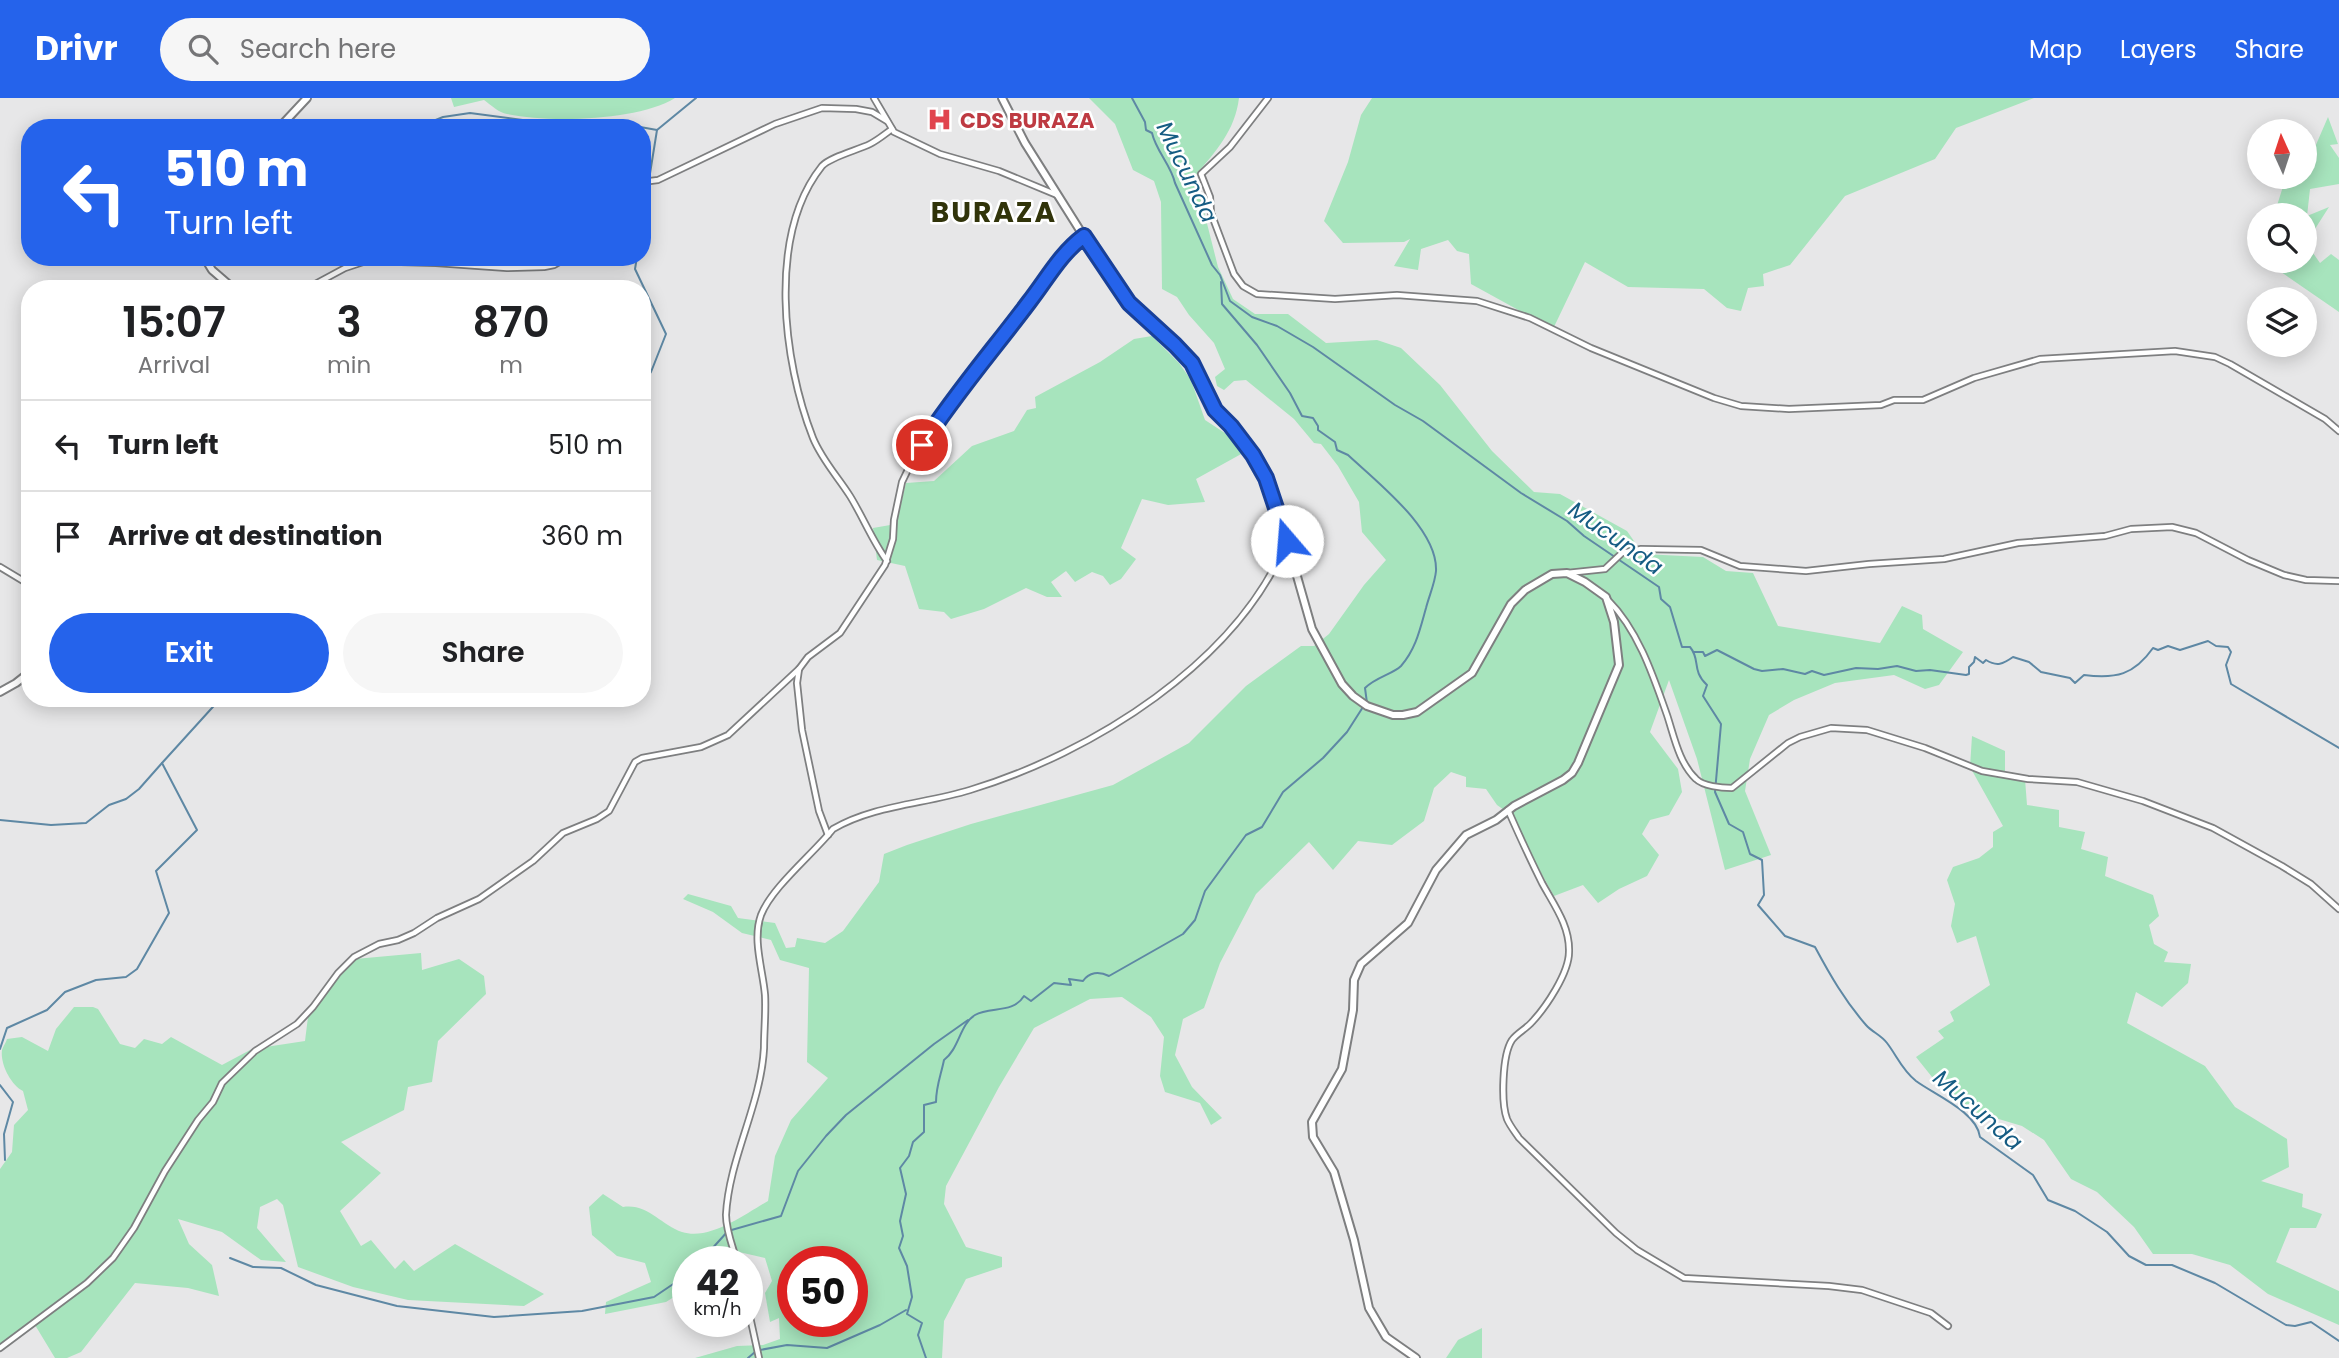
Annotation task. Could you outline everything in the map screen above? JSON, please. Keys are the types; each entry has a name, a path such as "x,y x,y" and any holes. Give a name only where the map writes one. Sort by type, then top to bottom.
{"main road":[{"path":"287,119 307,98"},
{"path":"1002,98 1025,143 1057,195 1129,303 1192,363 1215,410 1253,455 1266,478 1314,634 1342,684 1353,696 1366,705 1399,716 1413,714 1422,709 1472,673 1507,609 1543,578 1555,573 1567,573 1586,582 1606,597 1614,622 1619,665 1578,763 1563,780 1508,810 1496,820 1468,833 1448,853 1429,882 1408,923 1357,970 1342,1069 1311,1126 1313,1138 1334,1172 1354,1240 1369,1308 1386,1337 1416,1358"},
{"path":"210,266 224,280"},
{"path":"0,692 21,679"}],"street":[{"path":"874,98 892,130 940,154 999,171 1057,195"},
{"path":"1268,98 1230,147 1200,174 1234,274 1243,286 1256,294 1335,299 1396,295 1477,301 1530,317 1591,348 1741,407 1789,409 1881,405 1895,400 1923,400 1974,378 2040,359 2175,351 2215,358 2230,364 2325,419 2339,431"},
{"path":"651,181 658,180 775,124 822,108 856,108 872,112 887,121"},
{"path":"887,561 814,441 801,405 791,358 786,300 790,238 804,194 824,164 873,143 892,130"},
{"path":"0,1348 87,1283 113,1258 134,1228 165,1171 198,1120 214,1102 222,1083 255,1051 297,1024 354,957 379,944 406,937 437,918 479,899 533,861 563,833 588,824 609,811 635,762 642,758 701,747 728,735 799,669 808,657 842,631 887,561 900,491 914,457 949,405 1031,300 1051,270 1073,244 1084,236"},
{"path":"323,280 351,266"},
{"path":"475,266 542,266"},
{"path":"1567,573 1605,569 1627,552 1641,549 1697,550 1740,566 1820,570 1944,559 2018,543 2105,536 2131,529 2172,527 2196,533 2284,575 2306,580 2339,581"},
{"path":"733,1246 726,1216 734,1173 763,1060 765,1008 759,925 764,909 774,895 828,835 844,823 860,816 968,791 1027,771 1094,737 1133,713 1218,645 1261,590 1287,541"},
{"path":"0,567 21,580"},
{"path":"1606,597 1618,609 1651,671 1679,752 1698,782 1732,788 1788,743 1800,737 1831,728 1867,730 1925,748 1982,771 2028,779 2077,782 2143,801 2213,828 2282,866 2311,884 2339,909"},
{"path":"799,669 797,683 802,730 819,811 828,835"},
{"path":"1508,810 1548,895 1561,914 1569,949 1563,972 1546,1003 1507,1049 1505,1110 1519,1138 1616,1233 1637,1250 1684,1278 1861,1290 1931,1313 1948,1326"},
{"path":"754,1337 759,1358"}],"green space":[{"path":"451,98 675,98 659,106 617,116 546,119 507,114 484,100 454,107"},
{"path":"1089,98 1239,98 1229,131 1195,176 1218,267 1233,299 1255,314 1288,314 1326,343 1377,340 1401,348 1440,385 1492,451 1534,492 1560,494 1627,531 1643,554 1703,557 1726,571 1753,573 1778,626 1880,643 1902,606 1922,615 1923,629 1963,652 1939,685 1925,689 1894,675 1835,683 1794,700 1769,715 1750,759 1745,791 1771,855 1725,870 1697,759 1669,680 1650,732 1678,769 1682,792 1669,815 1650,820 1642,834 1659,855 1647,876 1619,889 1598,903 1583,885 1554,896 1507,812 1497,805 1486,789 1466,787 1466,777 1451,772 1434,788 1424,821 1392,845 1358,841 1333,870 1309,842 1256,894 1220,963 1204,1008 1183,1019 1175,1055 1192,1087 1222,1118 1211,1125 1200,1103 1165,1092 1160,1076 1164,1037 1151,1017 1122,997 1090,999 1034,1028 946,1186 944,1204 966,1247 1002,1257 1002,1267 966,1279 944,1321 942,1358 695,1358 737,1346 763,1345 780,1337 868,1337 868,1246 777,1246 777,1319 770,1322 765,1293 772,1281 763,1258 763,1246 672,1246 672,1298 666,1302 605,1314 606,1302 651,1282 645,1263 617,1256 592,1235 589,1207 603,1194 623,1207 639,1208 674,1229 693,1234 715,1230 738,1219 768,1201 775,1156 791,1120 828,1078 807,1062 809,968 780,960 771,940 742,933 713,912 683,899 688,894 731,906 738,918 775,923 786,948 795,947 797,938 825,943 843,931 879,882 884,854 971,824 1113,785 1189,743 1246,686 1301,646 1314,646 1329,634 1364,585 1386,560 1362,532 1359,502 1338,466 1321,444 1314,443 1294,419 1246,380 1234,381 1224,390 1217,386 1215,377 1225,369 1214,343 1177,297 1162,289 1161,202 1154,181 1133,170 1115,124"},
{"path":"1372,98 2034,98 1956,128 1935,159 1845,196 1790,265 1763,274 1764,286 1748,288 1741,311 1727,308 1704,289 1628,287 1585,262 1553,329 1471,284 1469,254 1457,251 1448,240 1421,249 1418,270 1394,266 1410,239 1404,242 1343,243 1324,221 1348,162 1361,115"},
{"path":"2328,117 2338,144 2330,145 2339,158 2339,184 2317,188 2317,142"},
{"path":"2282,189 2310,189 2308,203 2278,203"},
{"path":"2329,207 2317,226 2317,212"},
{"path":"2331,254 2339,260 2339,312 2317,297 2317,287 2303,287 2282,273 2317,273 2317,259 2320,263"},
{"path":"1152,336 1179,363 1191,380 1205,420 1231,437 1243,453 1196,479 1205,502 1168,505 1142,499 1121,548 1136,559 1121,579 1110,585 1103,576 1092,572 1075,582 1066,571 1051,582 1062,597 1047,597 1026,588 984,609 951,619 944,612 919,609 905,566 877,560 873,528 896,524 906,483 934,481 972,446 1014,431 1027,410 1036,408 1035,397 1100,362 1134,339"},
{"path":"1972,736 2005,751 2005,776 2025,779 2027,805 2059,810 2059,827 2085,832 2081,849 2108,857 2105,876 2153,895 2159,916 2149,925 2154,944 2168,952 2164,962 2191,964 2188,983 2162,1007 2136,992 2127,1023 2205,1066 2235,1107 2287,1139 2289,1167 2261,1181 2303,1194 2302,1207 2322,1214 2316,1228 2290,1228 2276,1262 2339,1291 2339,1325 2268,1294 2230,1265 2192,1254 2153,1254 2134,1227 2097,1192 2071,1179 2044,1140 2022,1126 1972,1111 1932,1077 1916,1057 1944,1038 1938,1031 1954,1021 1950,1012 1990,985 1976,936 1957,943 1951,926 1955,904 1947,880 1953,867 1979,858 1993,847 1993,832 2003,826 1970,767"},
{"path":"421,953 422,970 459,959 484,976 486,994 438,1041 432,1082 408,1087 404,1110 341,1142 381,1173 340,1211 361,1246 371,1240 395,1269 404,1260 414,1271 455,1244 544,1294 524,1306 408,1300 353,1287 298,1267 283,1205 277,1199 260,1207 257,1228 286,1262 261,1260 222,1232 178,1219 189,1244 212,1265 219,1296 188,1288 135,1283 81,1352 67,1358 55,1358 35,1325 0,1350 0,1169 12,1152 14,1125 28,1110 23,1091 5,1068 2,1050 7,1039 22,1037 48,1051 56,1029 74,1007 93,1007 98,1009 120,1044 135,1048 144,1039 162,1044 171,1037 222,1065 252,1049 305,1041 309,1009 334,974 355,959"},
{"path":"1482,1328 1482,1358 1446,1358 1458,1340"}],"waterway":[{"path":"651,167 657,130 696,98"},
{"name":"Mucunda","path":"1132,98 1145,122 1146,130 1152,133 1170,170 1230,301 1252,317 1277,326 1313,347 1659,587 1661,599 1670,607 1682,647 1690,647 1699,675 1707,685 1703,696 1721,724 1715,792 1729,824 1743,832 1750,854 1762,860 1764,895 1758,905 1785,936 1815,947 1851,1007 1868,1027 1887,1043 1911,1077 1963,1112 1977,1128 1980,1137 2033,1175 2048,1200 2075,1211 2107,1232 2129,1256 2146,1265 2172,1265 2215,1283 2286,1325 2311,1322 2339,1341"},
{"path":"438,119 470,113 515,119"},
{"path":"651,129 657,130"},
{"path":"636,266 640,280"},
{"path":"1221,282 1222,304 1257,345 1290,393 1302,416 1313,418 1318,430 1335,442 1337,450 1348,455 1404,507 1417,523 1434,555 1436,571 1414,646 1401,666 1365,688 1367,703"},
{"path":"651,303 666,334 651,372"},
{"path":"1694,652 1703,652 1705,656 1717,650 1762,671 1783,669 1805,674 1812,671 1824,675 1856,668 1897,666 1916,671 1930,670 1966,675 1969,674 1969,667 1975,657 1983,663 1986,660 1997,664 2013,657 2029,662 2041,672 2070,678 2075,683 2084,675 2106,676 2123,673 2139,664 2153,648 2158,650 2168,646 2180,650 2208,641 2216,646 2228,647 2231,652 2226,665 2231,684 2339,748"},
{"path":"0,1049 7,1028 47,1010 65,992 96,980 126,977 137,969 169,913 156,871 197,830 162,763 213,707"},
{"path":"926,1358 918,1335 922,1323 907,1314 912,1297 907,1266 899,1248 903,1236 900,1221 906,1194 900,1168 909,1156 913,1142 924,1132 924,1105 936,1102 944,1060 953,1050 966,1024 981,1012 1008,1008 1024,996 1031,1001 1054,983 1071,985 1069,979 1083,981 1094,973 1109,976 1183,934 1195,920 1205,891 1246,835 1262,827 1283,792 1323,758 1347,732 1363,707"},
{"path":"0,820 51,825 86,823 109,805 126,799 139,789 162,763"},
{"path":"714,1246 728,1231 781,1216 798,1171 846,1115 968,1020"},
{"path":"0,1085 13,1102 4,1134 5,1160"},
{"path":"230,1258 253,1267 281,1268 316,1285 397,1306 494,1317 582,1311 654,1297 672,1285"},
{"path":"760,1350 787,1345 827,1348 880,1325 906,1310"},
{"path":"748,1358 755,1352"}],"place":[{"name":"CDS BURAZA","path":"940,120"}],"district":[{"name":"BURAZA","path":"994,212"}],"route":[{"path":"922,445 1051,270 1073,244 1084,236 1129,303 1192,363 1215,410 1231,426 1263,471 1287,541"}]}
